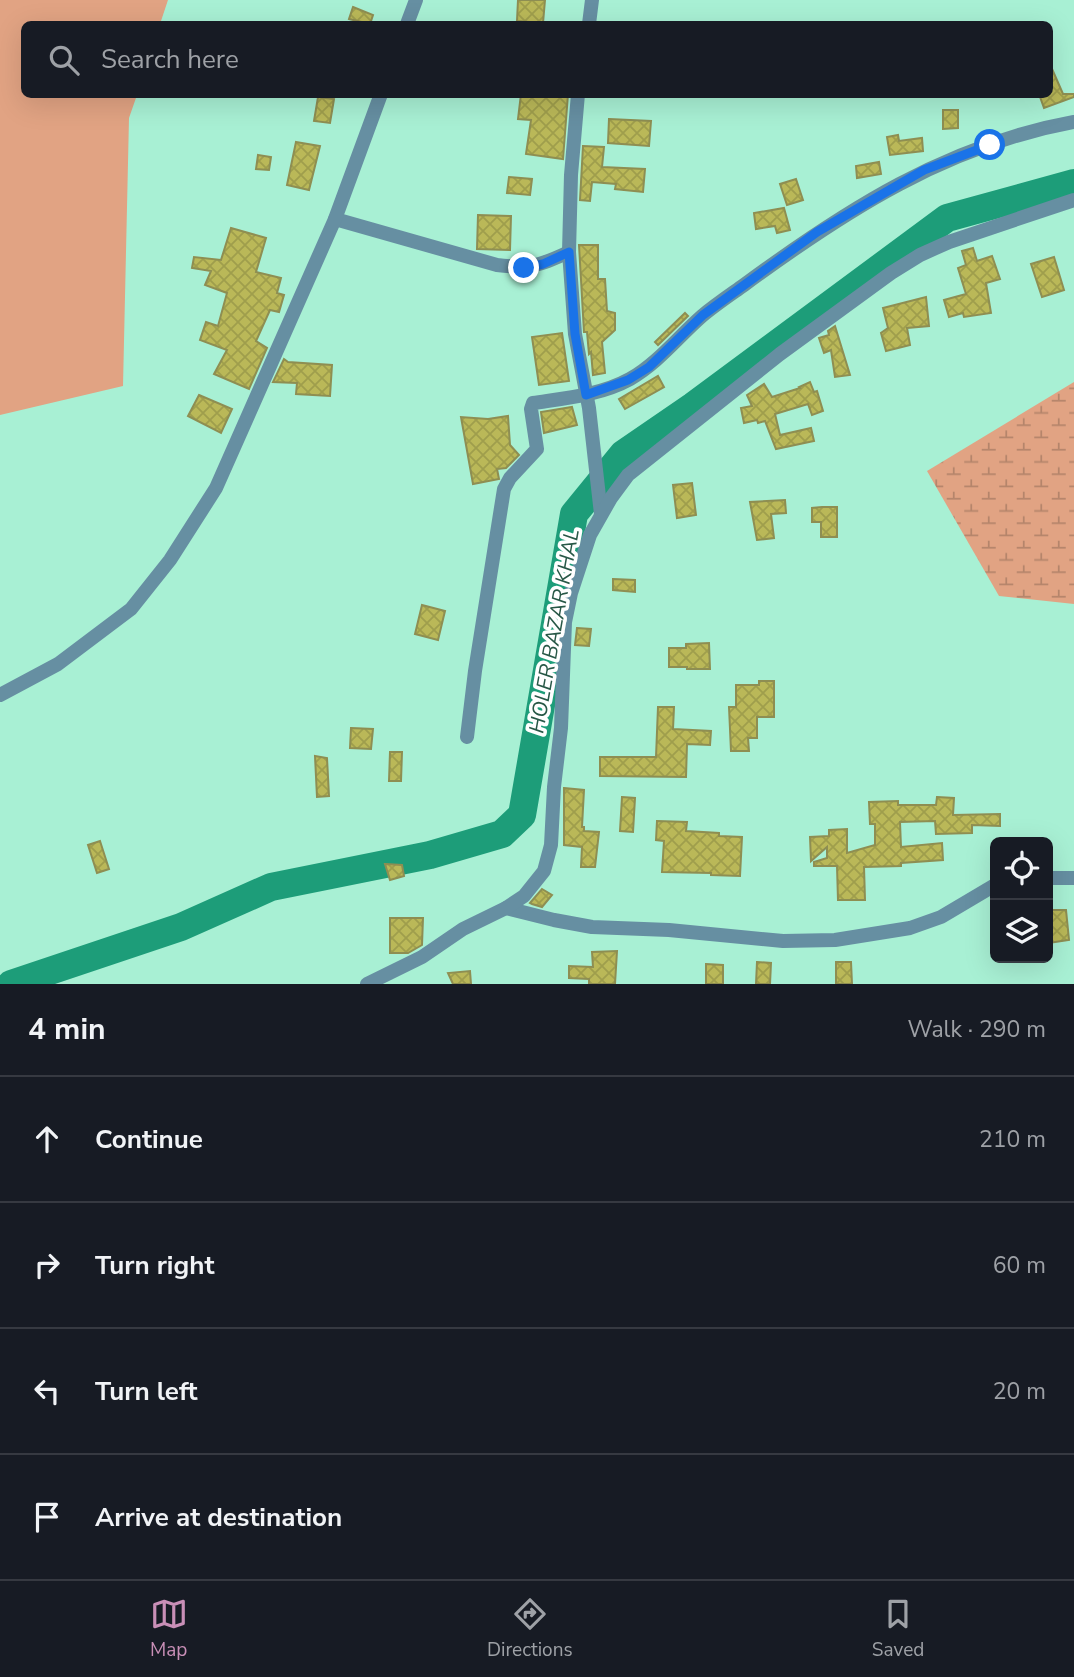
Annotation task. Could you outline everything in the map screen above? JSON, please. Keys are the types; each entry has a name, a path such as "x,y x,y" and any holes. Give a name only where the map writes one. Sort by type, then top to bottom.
{"street":[{"path":"408,21 416,0"},
{"path":"589,21 592,0"},
{"path":"0,695 58,664 131,609 170,560 216,488 335,219 380,98"},
{"path":"578,98 571,175 569,252 575,334 593,437 601,508"},
{"path":"467,737 504,489 510,478 537,450 531,409 533,403 586,395 628,380 649,367 703,315 817,232 924,170 990,145 1074,122"},
{"path":"367,984 422,957 463,929 506,908 536,882 549,857 561,729 565,622 582,555 601,508 628,475 780,354 920,255 949,242 1074,200"},
{"path":"335,219 497,265 524,268 543,264 569,252"},
{"path":"1053,878 1074,878"},
{"path":"506,908 592,927 669,930 783,941 835,940 910,928 940,917 990,888"}],"green space":[{"path":"0,0 168,0 161,21 21,21 21,98 136,98 129,118 123,386 0,415"},
{"path":"1074,382 1074,604 999,596 927,471"}],"building":[{"path":"518,0 545,0 543,21 517,21"},
{"path":"353,7 373,15 371,21 349,19"},
{"path":"1053,71 1063,94 1074,94 1074,97 1044,108 1040,98 1053,98"},
{"path":"318,98 334,99 330,123 314,121"},
{"path":"521,98 568,98 563,159 526,154 531,120 518,119"},
{"path":"943,110 958,110 958,128 943,129"},
{"path":"609,119 651,121 649,146 608,143"},
{"path":"898,135 899,141 922,138 923,151 890,155 887,137"},
{"path":"296,142 320,146 309,190 287,185"},
{"path":"583,146 604,147 602,167 645,169 643,192 615,189 616,184 592,182 590,201 580,200"},
{"path":"258,155 271,157 269,170 256,169"},
{"path":"879,162 881,174 857,178 856,166"},
{"path":"509,177 532,179 530,195 507,193"},
{"path":"796,179 803,200 787,205 780,184"},
{"path":"784,208 790,230 777,233 775,226 756,229 754,213"},
{"path":"478,215 511,216 510,250 477,249"},
{"path":"231,228 266,238 256,272 281,278 277,293 284,295 279,312 270,310 256,341 267,348 249,389 214,374 227,350 200,340 206,322 218,326 227,293 205,285 211,271 192,268 194,257 221,260"},
{"path":"579,245 598,245 598,279 605,279 607,311 615,313 615,330 602,342 605,373 593,375 587,332 584,332"},
{"path":"973,248 977,261 992,256 1000,279 986,283 991,313 964,317 963,313 949,317 944,300 966,294 958,268 966,265 962,251"},
{"path":"1054,257 1064,290 1042,297 1031,264"},
{"path":"926,297 929,326 907,328 910,345 886,351 881,333 888,328 883,308"},
{"path":"685,313 688,316 658,345 655,342"},
{"path":"835,326 850,375 835,377 831,350 824,353 819,338 829,335 828,331"},
{"path":"562,333 569,381 539,385 532,337"},
{"path":"284,359 288,362 332,365 330,396 296,394 297,383 273,382"},
{"path":"658,376 664,387 625,409 619,399"},
{"path":"810,382 814,392 817,391 823,411 812,415 808,404 775,414 780,435 811,428 814,441 776,449 765,421 744,423 741,408 752,406 747,395 764,384 772,397"},
{"path":"199,395 232,409 221,433 188,416"},
{"path":"572,407 577,425 544,433 541,412"},
{"path":"508,416 510,445 519,455 506,468 497,469 499,479 473,484 461,417 488,419"},
{"path":"692,483 696,515 677,518 673,485"},
{"path":"785,500 786,513 771,514 774,538 757,540 750,502"},
{"path":"837,507 837,537 821,537 821,522 812,522 812,508"},
{"path":"613,579 635,580 635,592 613,590"},
{"path":"422,605 445,611 438,640 415,634"},
{"path":"577,628 591,629 589,646 575,645"},
{"path":"709,643 710,669 669,667 669,648 686,648 686,644"},
{"path":"759,681 774,681 774,717 757,717 757,738 748,738 749,751 731,751 729,707 736,707 736,685 759,685"},
{"path":"658,707 674,707 673,729 711,731 710,745 687,744 686,777 600,776 600,757 656,757"},
{"path":"351,728 373,729 371,749 350,748"},
{"path":"390,752 402,752 401,781 389,781"},
{"path":"315,756 327,758 329,796 317,797"},
{"path":"564,788 584,790 582,827 584,831 599,832 595,867 581,867 582,847 564,845"},
{"path":"622,797 635,798 633,832 620,831"},
{"path":"937,797 954,798 953,815 1000,814 1000,826 972,825 972,833 936,834 935,821 900,822 901,847 942,843 943,860 901,863 901,866 864,867 865,900 838,900 837,866 814,866 814,862 827,858 827,847 811,861 810,837 829,836 829,830 847,829 847,853 875,845 875,824 870,824 869,802 898,801 898,805 936,805"},
{"path":"657,821 687,822 686,831 742,837 740,876 662,872 664,841 656,840"},
{"path":"100,841 109,869 97,873 88,845"},
{"path":"385,864 402,865 404,876 390,880"},
{"path":"542,889 552,895 542,907 530,903"},
{"path":"1053,910 1066,910 1069,940 1053,942"},
{"path":"390,918 423,918 422,945 408,953 390,953"},
{"path":"617,951 615,984 589,984 589,979 569,978 569,966 593,967 592,952"},
{"path":"757,962 771,963 770,984 756,984"},
{"path":"836,962 851,962 852,984 836,984"},
{"path":"706,964 723,965 723,984 706,984"},
{"path":"470,971 471,984 453,984 448,973"}],"waterway":[{"name":"HOLER BAZAR KHAL","path":"11,984 181,927 271,887 430,855 502,834 522,815 574,514 623,454 693,406 947,218 1074,183"}],"route":[{"path":"524,268 543,264 569,252 575,334 586,395 628,380 649,367 703,315 817,232 924,170 990,145"}]}
